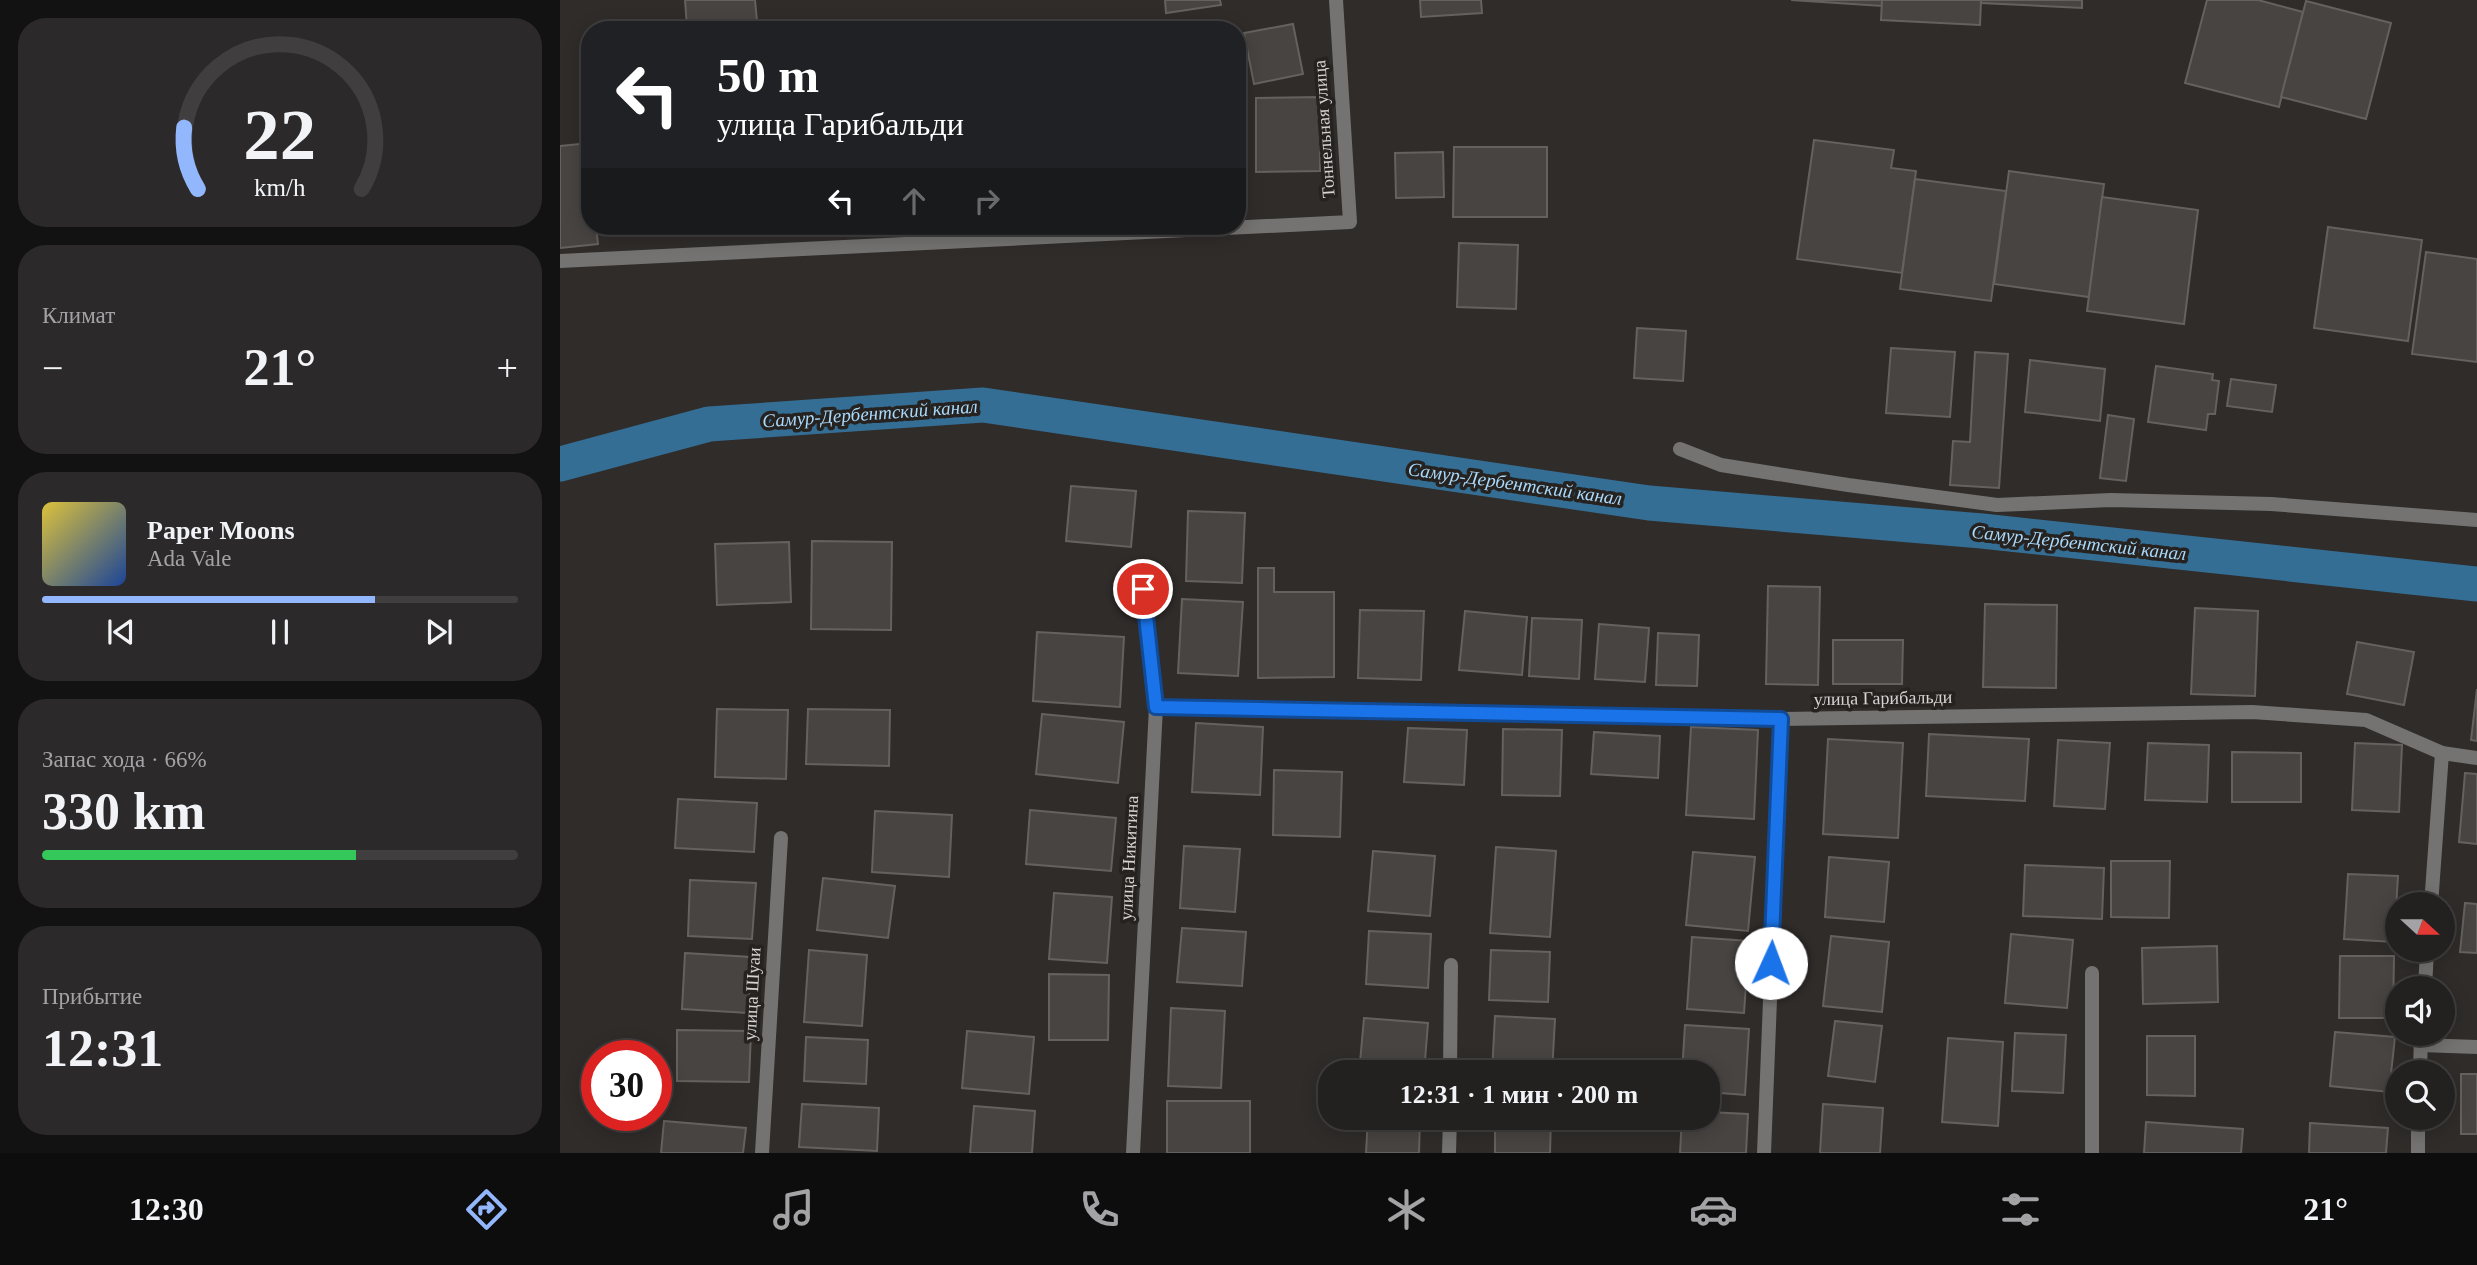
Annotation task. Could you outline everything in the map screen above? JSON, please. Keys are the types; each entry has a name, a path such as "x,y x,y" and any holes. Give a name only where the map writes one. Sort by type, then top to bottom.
{"street":[{"name":"Тоннельная улица","path":"1246,227 1350,222 1336,0"},
{"name":"Тоннельная улица","path":"560,261 1087,235"},
{"path":"1680,449 1721,465 1997,505 2111,500 2258,504 2477,520"},
{"name":"улица Никитина","path":"1133,1153 1156,707 1141,566"},
{"name":"улица Гарибальди","path":"1156,707 1781,719 2252,712 2366,720 2442,753 2477,758"},
{"path":"1764,1153 1781,719"},
{"path":"2432,892 2442,753"},
{"name":"улица Шуаи","path":"762,1153 780,838"},
{"path":"1450,1060 1451,965"},
{"path":"2092,973 2092,1153"},
{"path":"2455,1044 2477,1047"},
{"path":"1449,1153 1450,1130"},
{"path":"2417,1153 2418,1130"}],"building":[{"path":"685,0 755,0 757,21 687,21"},
{"path":"1165,0 1220,0 1221,5 1166,13"},
{"path":"1420,0 1481,0 1482,13 1421,17"},
{"path":"1791,0 1882,0 1882,6"},
{"path":"1882,0 1981,0 1980,25 1881,20"},
{"path":"1981,0 2082,0 2082,8 1981,3"},
{"path":"2207,0 2258,0 2303,12 2279,107 2185,83"},
{"path":"2306,1 2391,23 2366,119 2281,97"},
{"path":"1293,24 1303,74 1254,84 1246,33"},
{"path":"1321,97 1320,171 1256,172 1256,98"},
{"path":"1814,140 1894,150 1891,168 1916,171 1902,273 1797,259"},
{"path":"581,144 581,235 597,235 598,244 560,248 560,146"},
{"path":"1454,147 1547,147 1547,217 1453,217"},
{"path":"1443,152 1444,197 1396,198 1395,153"},
{"path":"2009,171 2104,184 2089,297 1994,284"},
{"path":"1915,179 2006,191 1991,301 1900,289"},
{"path":"2102,197 2198,210 2184,324 2087,311"},
{"path":"2328,227 2422,240 2408,341 2314,328"},
{"path":"1459,243 1518,245 1516,309 1457,307"},
{"path":"2426,252 2477,259 2477,362 2412,354"},
{"path":"1637,328 1686,331 1683,381 1634,378"},
{"path":"1891,348 1955,352 1950,417 1886,413"},
{"path":"1975,352 2008,354 1999,488 1950,485 1953,441 1970,442"},
{"path":"2030,360 2105,369 2100,421 2025,412"},
{"path":"2156,366 2213,374 2212,380 2219,381 2215,414 2208,414 2206,430 2148,422"},
{"path":"2231,379 2276,385 2272,412 2227,406"},
{"path":"2108,415 2134,419 2126,481 2100,478"},
{"path":"1071,486 1136,491 1131,547 1066,541"},
{"path":"1188,511 1245,513 1242,583 1186,581"},
{"path":"812,541 892,542 891,630 811,629"},
{"path":"789,542 791,602 717,605 715,544"},
{"path":"1258,568 1274,568 1274,592 1334,592 1334,677 1258,678"},
{"path":"1768,586 1820,587 1818,685 1766,684"},
{"path":"1182,599 1243,602 1238,676 1178,673"},
{"path":"1985,604 2057,605 2056,688 1983,687"},
{"path":"2195,608 2258,611 2255,696 2191,694"},
{"path":"1360,610 1424,611 1421,680 1358,678"},
{"path":"1465,611 1527,617 1522,675 1459,670"},
{"path":"1532,618 1582,620 1579,679 1529,676"},
{"path":"1599,624 1649,628 1645,682 1595,679"},
{"path":"1037,632 1124,637 1120,707 1033,701"},
{"path":"1658,633 1699,635 1697,686 1656,685"},
{"path":"1833,640 1903,640 1902,684 1833,684"},
{"path":"2357,642 2414,652 2404,705 2347,694"},
{"path":"2477,689 2477,741 2471,740"},
{"path":"717,709 788,710 786,779 715,777"},
{"path":"808,709 890,710 889,766 806,764"},
{"path":"1042,714 1124,722 1118,783 1036,774"},
{"path":"1196,723 1263,727 1260,795 1192,792"},
{"path":"1691,727 1758,730 1754,819 1686,815"},
{"path":"1408,728 1467,730 1464,785 1404,782"},
{"path":"1503,729 1562,730 1560,796 1502,795"},
{"path":"1594,732 1660,736 1658,778 1591,774"},
{"path":"1929,734 2029,739 2025,801 1926,796"},
{"path":"1828,739 1903,743 1898,838 1823,834"},
{"path":"2058,740 2110,743 2105,809 2054,806"},
{"path":"2148,743 2209,745 2207,802 2145,800"},
{"path":"2355,743 2402,745 2399,812 2352,810"},
{"path":"2232,752 2301,753 2301,802 2232,802"},
{"path":"1274,770 1342,772 1340,837 1273,835"},
{"path":"2465,773 2477,774 2477,844 2459,842"},
{"path":"678,799 757,803 754,852 675,848"},
{"path":"1030,810 1116,818 1111,871 1026,864"},
{"path":"875,811 952,815 949,877 872,872"},
{"path":"1184,846 1240,849 1235,912 1180,908"},
{"path":"1496,847 1556,851 1550,937 1490,933"},
{"path":"1373,851 1435,856 1430,916 1368,911"},
{"path":"1693,852 1755,857 1748,931 1686,925"},
{"path":"1829,857 1889,862 1884,922 1825,917"},
{"path":"2111,861 2170,861 2169,918 2111,917"},
{"path":"2025,865 2104,868 2102,919 2023,916"},
{"path":"2348,874 2398,876 2397,892 2385,892 2385,941 2344,939"},
{"path":"823,878 895,886 888,938 817,930"},
{"path":"690,880 756,883 752,939 688,936"},
{"path":"1054,893 1112,897 1107,963 1049,959"},
{"path":"2465,903 2477,904 2477,953 2460,952"},
{"path":"1182,928 1246,932 1242,986 1177,982"},
{"path":"1369,931 1431,934 1428,988 1366,984"},
{"path":"2011,934 2073,940 2067,1008 2005,1003"},
{"path":"1831,936 1889,942 1882,1012 1823,1006"},
{"path":"1692,937 1749,941 1744,1013 1687,1009"},
{"path":"2217,946 2218,1002 2143,1004 2142,948"},
{"path":"809,950 867,955 862,1026 804,1022"},
{"path":"1491,950 1550,952 1548,1002 1489,1000"},
{"path":"685,953 751,957 748,1013 682,1009"},
{"path":"2340,956 2385,956 2385,962 2394,962 2394,976 2385,976 2385,1018 2339,1018"},
{"path":"1049,974 1109,975 1108,1040 1049,1040"},
{"path":"1171,1008 1225,1011 1221,1088 1168,1086"},
{"path":"1495,1016 1555,1019 1553,1060 1493,1060"},
{"path":"1364,1018 1428,1023 1425,1060 1360,1060"},
{"path":"1835,1021 1882,1026 1875,1082 1828,1076"},
{"path":"1685,1025 1749,1029 1745,1095 1720,1093 1720,1060 1683,1060"},
{"path":"677,1030 751,1031 749,1082 677,1081"},
{"path":"967,1031 1034,1037 1029,1094 962,1088"},
{"path":"2335,1032 2385,1036 2385,1046 2394,1046 2392,1060 2385,1060 2385,1092 2330,1086"},
{"path":"2015,1033 2066,1035 2063,1093 2012,1091"},
{"path":"2147,1036 2195,1036 2195,1096 2147,1095"},
{"path":"806,1037 868,1040 866,1084 804,1081"},
{"path":"1948,1038 2003,1042 1998,1126 1942,1122"},
{"path":"2461,1074 2477,1074 2477,1134 2461,1134"},
{"path":"1167,1101 1250,1101 1250,1153 1167,1153"},
{"path":"802,1104 879,1108 877,1151 799,1147"},
{"path":"1823,1104 1883,1108 1880,1153 1820,1153"},
{"path":"974,1106 1035,1111 1032,1153 970,1153"},
{"path":"1720,1113 1748,1114 1746,1153 1680,1153 1681,1130 1720,1130"},
{"path":"672,1122 746,1128 743,1153 661,1153 663,1131 672,1131"},
{"path":"2146,1122 2243,1129 2241,1153 2144,1153"},
{"path":"2310,1123 2388,1130 2386,1153 2309,1153"},
{"path":"1367,1130 1420,1130 1419,1153 1366,1153"},
{"path":"1495,1130 1551,1130 1550,1153 1495,1153"}],"waterway":[{"name":"Самур-Дербентский канал","path":"560,464 709,424 983,405 1649,503 1982,531 2477,584"}],"route":[{"path":"1143,589 1156,707 1781,719 1771,963"}]}
